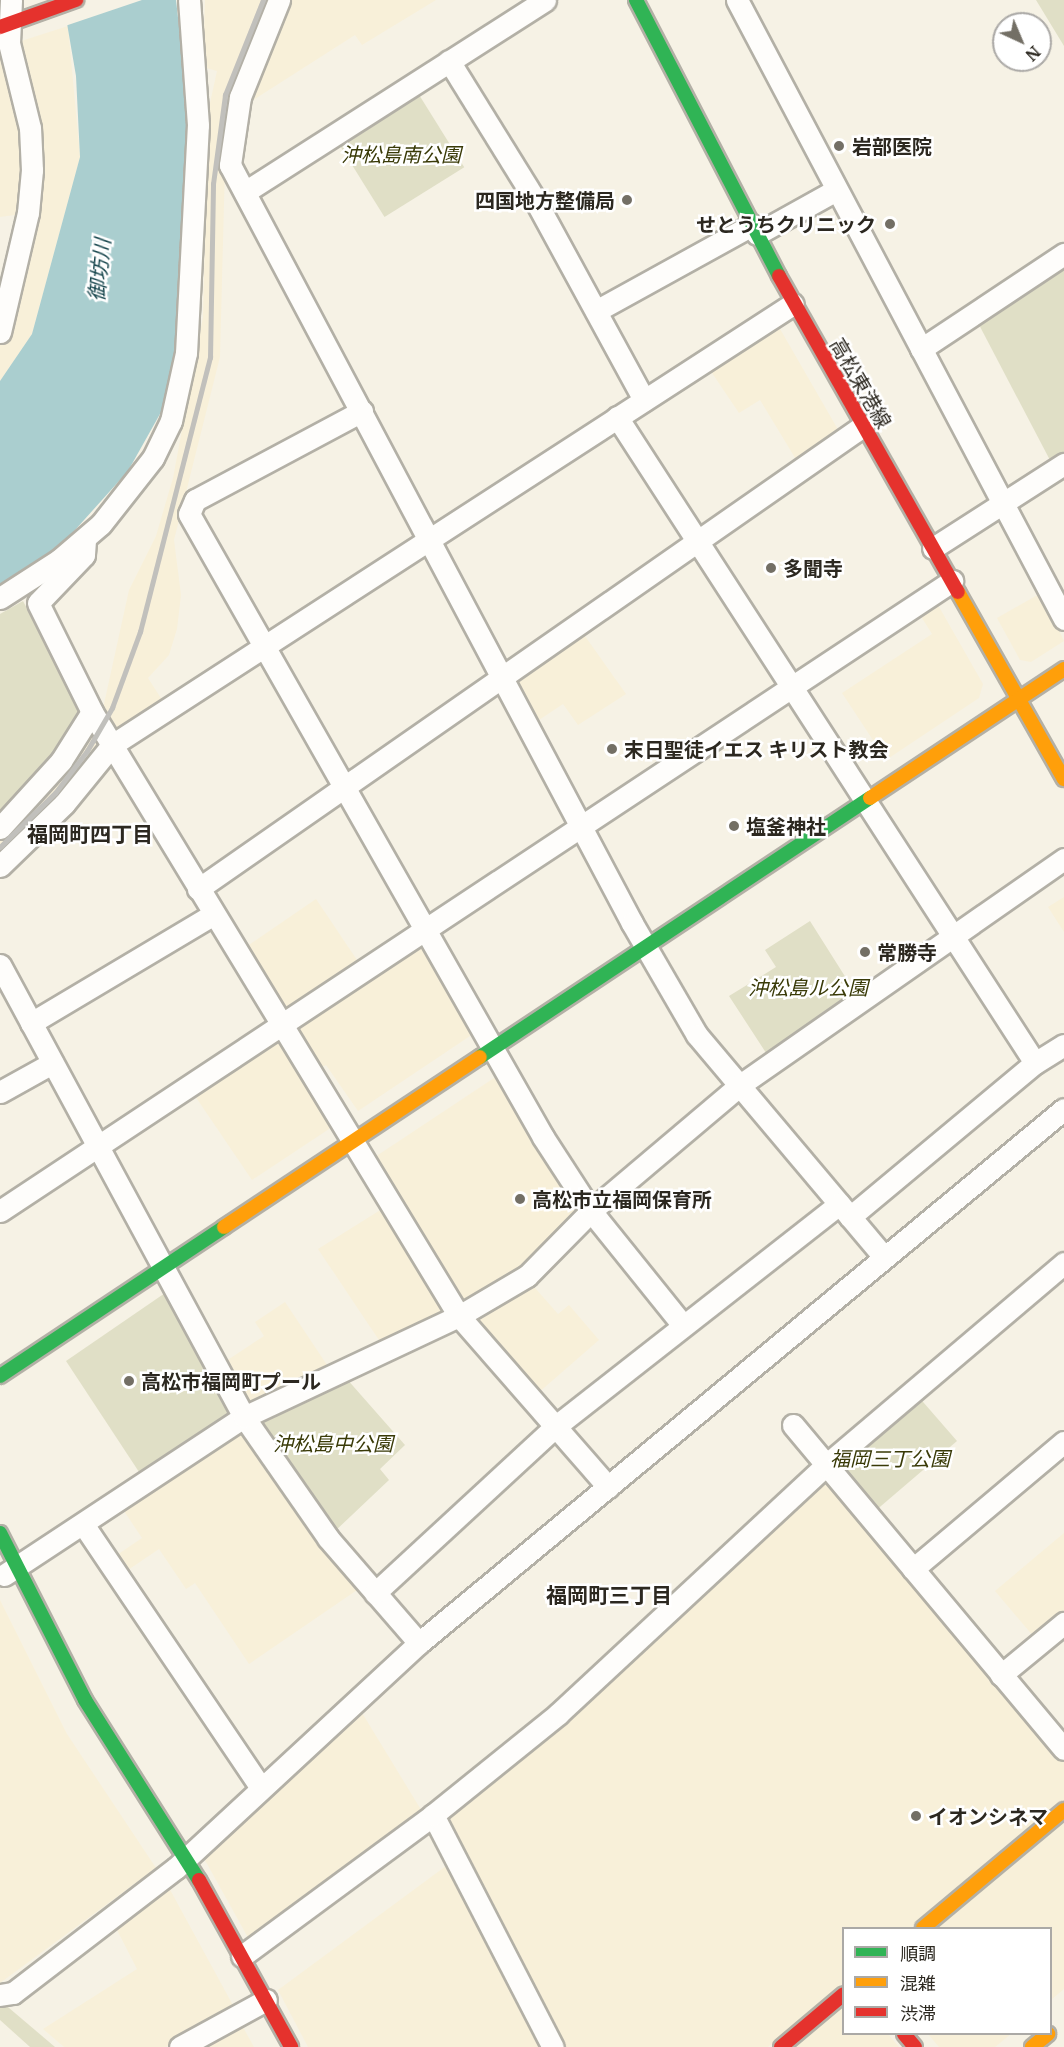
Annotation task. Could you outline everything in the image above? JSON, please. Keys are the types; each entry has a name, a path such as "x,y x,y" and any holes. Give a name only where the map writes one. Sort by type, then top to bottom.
{"main road":[{"path":"8,10 62,5 76,0"},
{"name":"高松東港線","path":"636,0 793,304 1064,779"},
{"path":"0,1376 1064,669"},
{"path":"0,1533 8,1570 53,1673"},
{"path":"8,1570 181,1863 258,2004 291,2047"},
{"path":"112,1773 181,1863 242,1956 267,2037"},
{"path":"925,1927 1064,1810"},
{"path":"780,2047 842,1996"},
{"path":"905,2035 915,2047"},
{"path":"1032,2047 1046,2035"}],"street":[{"path":"0,598 85,540 153,458 181,386 198,125 189,0"},
{"path":"279,0 256,47 232,127 229,157 245,192 646,947 697,1035 884,1257"},
{"path":"245,192 545,0"},
{"path":"737,0 1064,619"},
{"path":"0,332 28,213 32,170 30,128 8,10"},
{"path":"449,61 596,311 644,400"},
{"path":"596,311 836,190"},
{"path":"921,349 1064,254"},
{"path":"0,866 64,804 112,745 263,645 793,304"},
{"path":"362,411 190,505 189,514 492,1051 591,1211 682,1324"},
{"path":"618,417 1035,1063"},
{"path":"198,889 697,539 863,426"},
{"path":"933,548 1064,464"},
{"path":"85,540 84,555 38,603 92,712 350,1145 459,1316 608,1487"},
{"path":"0,1211 790,685 952,581"},
{"path":"0,828 61,762 92,712"},
{"path":"8,1570 83,1524 244,1417 459,1316 527,1276 591,1211 740,1084 1064,859"},
{"path":"31,1023 212,915"},
{"path":"0,965 244,1417 328,1538 419,1643"},
{"path":"375,1593 556,1426 682,1324 845,1210 1035,1063 1064,1045"},
{"path":"0,1092 51,1063"},
{"path":"0,1995 13,1993 181,1863 419,1643 1064,1110"},
{"path":"242,1956 433,1815 558,1714 825,1466 1064,1263"},
{"path":"793,1425 1064,1749"},
{"path":"913,1569 1064,1442"},
{"path":"83,1524 261,1788"},
{"path":"1001,1675 1064,1623"},
{"path":"433,1815 553,2047"},
{"path":"180,2047 258,2004"}],"shaded area":[{"path":"205,0 271,0 226,127 220,357 174,540 181,595 177,629 169,655 148,678 164,703 121,731 113,726 73,786 0,860 0,837 102,713 129,590 156,536 173,478 203,317 208,112 217,71 203,67"},
{"path":"289,0 436,0 362,45 355,35 247,104"},
{"path":"68,26 80,157 32,334 0,381 0,344 32,217 15,43"},
{"path":"0,49 26,129 22,214 0,217"},
{"path":"776,322 840,433 797,461 760,400 739,413 708,367"},
{"path":"1041,593 1064,641 1031,662 1020,660 997,618"},
{"path":"934,598 983,684 979,698 886,760 842,693 932,634 917,610"},
{"path":"580,629 626,694 578,725 563,704 536,722 513,681"},
{"path":"1064,897 1064,932 1048,907"},
{"path":"316,899 359,963 287,1011 278,1008 243,949"},
{"path":"418,941 425,943 476,1032 358,1111 326,1065 315,1071 294,1025"},
{"path":"272,1039 280,1041 332,1127 252,1180 193,1093"},
{"path":"500,1074 584,1210 528,1270 461,1308 369,1161"},
{"path":"382,1209 445,1307 442,1317 383,1346 318,1249"},
{"path":"529,1281 558,1314 569,1305 599,1340 537,1394 473,1316"},
{"path":"285,1302 331,1371 252,1407 223,1363 264,1336 255,1322"},
{"path":"236,1430 246,1432 360,1588 249,1664 195,1583 186,1589 159,1549 125,1572 114,1557 142,1538 122,1508"},
{"path":"820,1480 829,1480 1064,1761 1064,1802 912,1927 842,1927 842,1985 768,2047 565,2047 442,1815"},
{"path":"1064,1533 1064,1612 1034,1637 995,1591"},
{"path":"0,1600 67,1734 156,1868 0,1983"},
{"path":"359,1708 423,1813 251,1943 201,1853"},
{"path":"1064,1821 1064,1989 1052,1999 1052,1927 937,1927"},
{"path":"450,1863 545,2047 308,2047 278,1990"},
{"path":"168,1886 235,2009 166,2047 64,2047 43,2029 137,1969 115,1926"},
{"path":"842,2008 842,2035 889,2035 899,2047 796,2047"},
{"path":"239,2020 254,2047 191,2047"},
{"path":"929,2035 1010,2035 995,2047 939,2047"}],"green space":[{"path":"1036,0 1064,0 1064,46 1052,26 1052,12 1043,12"},
{"name":"沖松島南公園","path":"416,90 464,167 385,217 336,140"},
{"path":"1064,261 1064,456 1052,464 976,319"},
{"path":"23,601 84,714 56,759 0,819 0,614"},
{"name":"沖松島ル公園","path":"810,921 858,997 770,1059 729,996 776,967 765,950"},
{"path":"168,1291 232,1407 229,1419 141,1475 66,1361"},
{"name":"沖松島中公園","path":"346,1378 405,1445 380,1469 389,1480 333,1533 253,1421"},
{"name":"福岡三丁公園","path":"917,1395 957,1441 874,1512 839,1471 839,1460"},
{"path":"0,2002 55,2047 30,2047 0,2020"}],"water":[{"name":"御坊川","path":"63,0 176,0 189,113 178,345 165,405 128,471 58,549 0,584 0,381 32,334 80,157 76,76"}],"pier":[{"path":"61,0 142,0 65,26"}],"railway":[{"path":"0,847 55,793 87,751 112,708 140,632 210,358 213,184 225,95 263,0"}],"traffic: fast":[{"path":"636,0 779,276"},
{"path":"480,1057 870,798"},
{"path":"0,1376 224,1227"},
{"path":"0,1533 85,1700 199,1880"}],"traffic: slow":[{"path":"958,592 1064,779"},
{"path":"870,798 1064,669"},
{"path":"224,1227 480,1057"},
{"path":"924,1927 1064,1810"},
{"path":"1032,2047 1047,2035"}],"traffic: jam":[{"path":"0,27 76,0"},
{"path":"779,276 958,592"},
{"path":"199,1880 291,2047"},
{"path":"781,2047 842,1996"},
{"path":"905,2035 915,2047"}],"place":[{"name":"岩部医院","path":"839,146"},
{"name":"四国地方整備局","path":"627,200"},
{"name":"せとうちクリニック","path":"890,224"},
{"name":"多聞寺","path":"771,568"},
{"name":"末日聖徒イエス キリスト教会","path":"612,749"},
{"name":"塩釜神社","path":"734,826"},
{"name":"常勝寺","path":"865,952"},
{"name":"高松市立福岡保育所","path":"520,1199"},
{"name":"高松市福岡町プール","path":"129,1381"},
{"name":"イオンシネマ","path":"916,1816"}],"district":[{"name":"福岡町四丁目","path":"90,835"},
{"name":"福岡町三丁目","path":"609,1596"}]}
